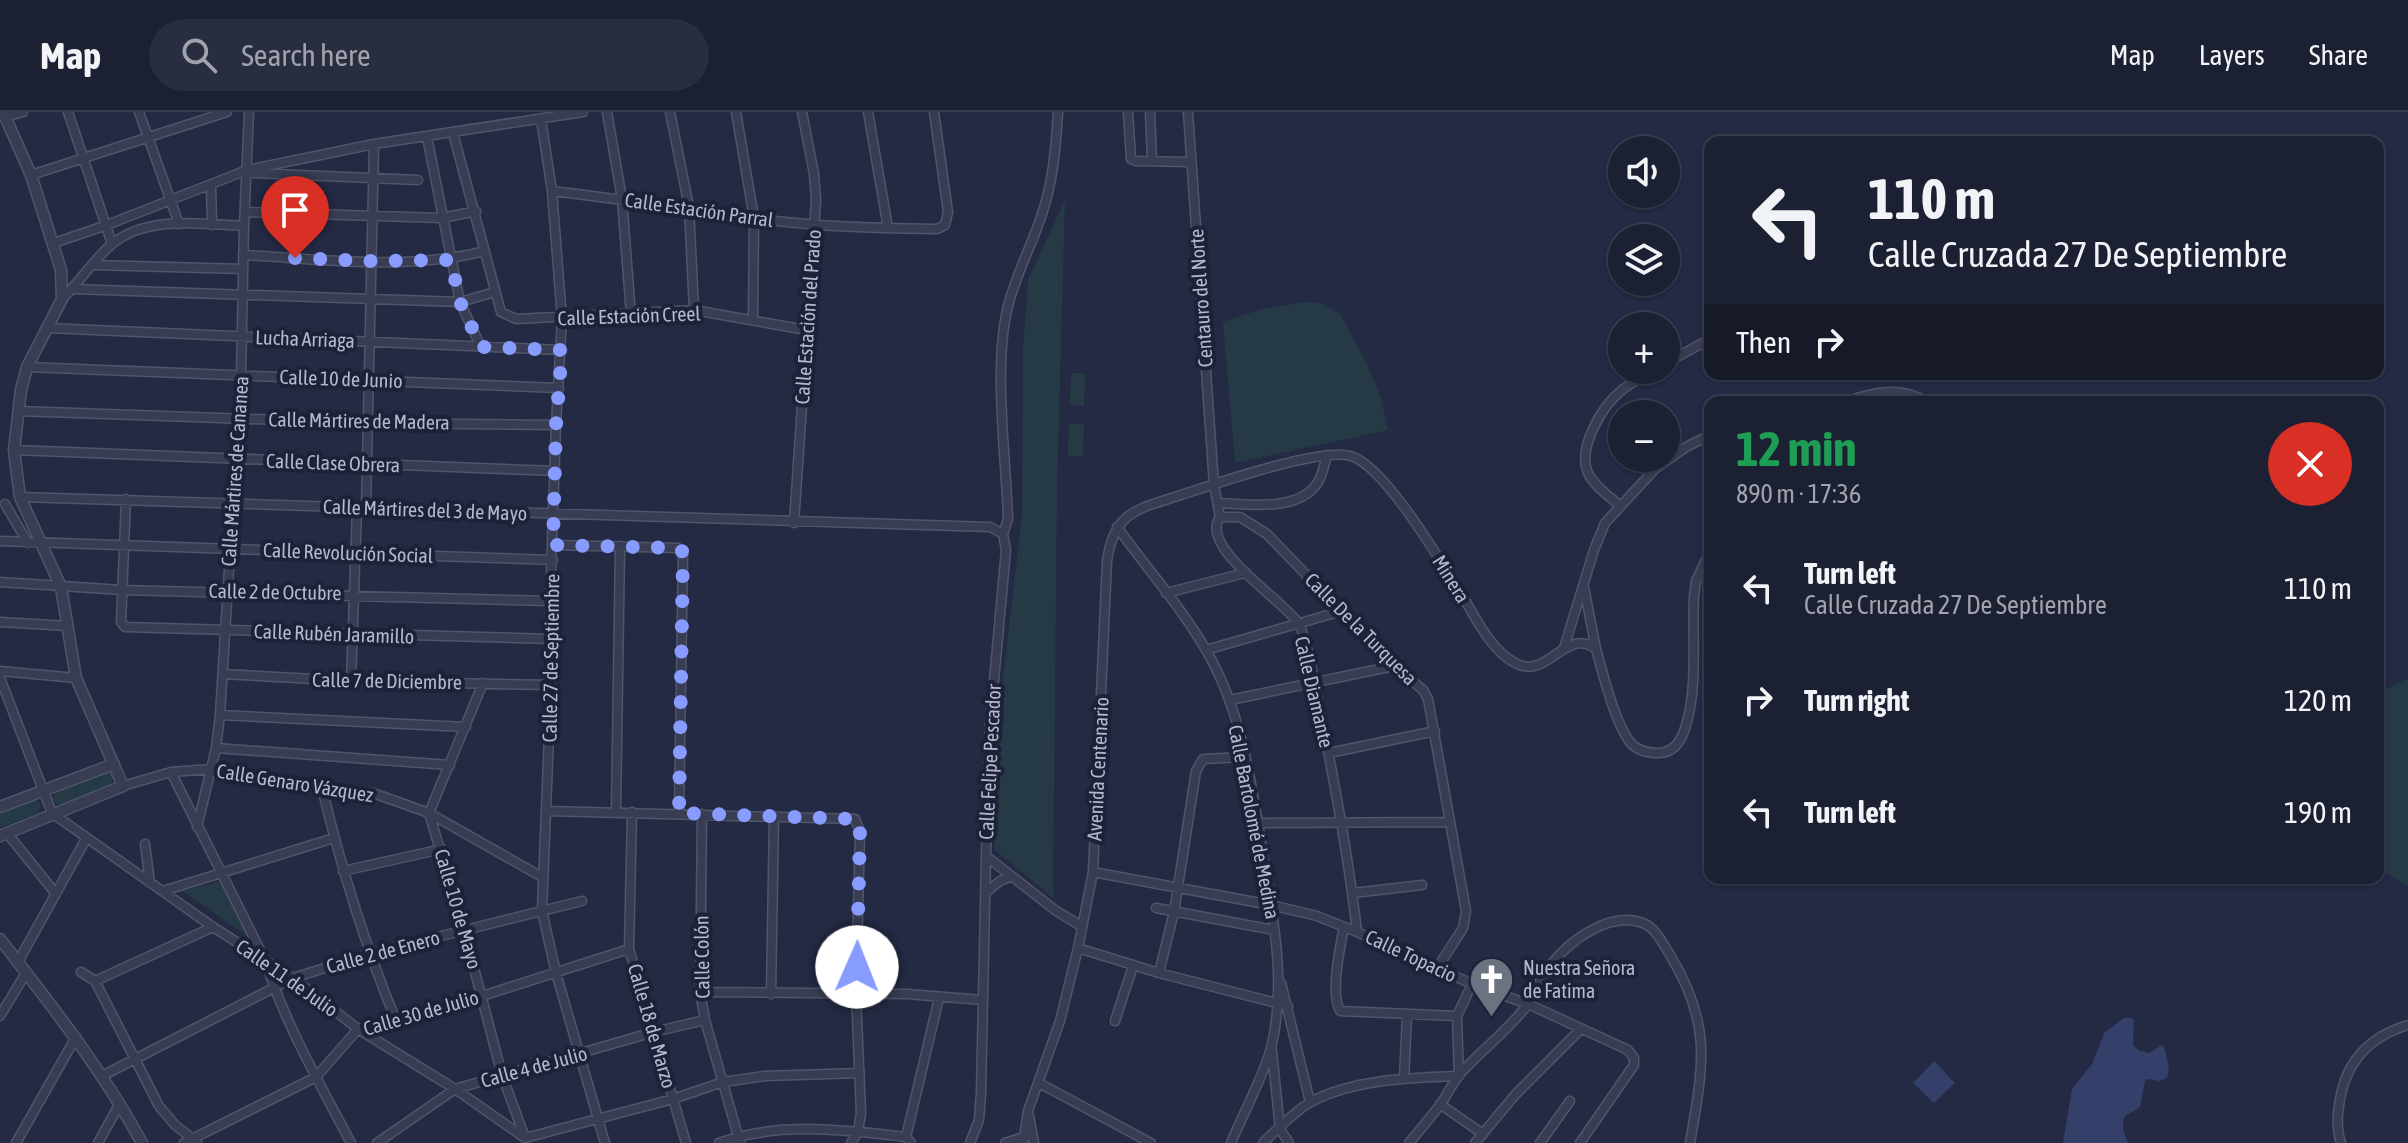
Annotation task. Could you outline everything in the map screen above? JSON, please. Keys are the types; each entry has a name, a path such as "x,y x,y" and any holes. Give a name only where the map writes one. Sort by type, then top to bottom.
{"street":[{"path":"23,112 4,115 31,175 54,243 61,270 62,299"},
{"path":"68,112 112,244"},
{"path":"139,112 179,224"},
{"path":"31,175 227,112"},
{"name":"Calle Mártires de Cananea","path":"197,827 216,748 223,674 241,376 249,112"},
{"path":"54,243 247,172 374,144 583,112"},
{"path":"607,112 622,199 631,315"},
{"path":"670,112 689,207 694,310"},
{"path":"736,112 754,218 753,320"},
{"name":"Calle Estación del Prado","path":"794,523 815,224 815,186 802,112"},
{"path":"868,112 888,228"},
{"name":"Calle Estación Parral","path":"552,191 815,224 942,228 948,212 934,112"},
{"path":"1003,534 1008,519 1002,384 1004,329 1017,277 1043,213 1058,112"},
{"path":"1128,112 1131,159 1189,162"},
{"path":"1150,112 1152,160"},
{"name":"Centauro del Norte","path":"1188,112 1189,162 1214,485"},
{"name":"Calle 27 de Septiembre","path":"541,119 552,191 562,319 550,601 548,811 542,911 556,973 605,1143"},
{"path":"73,289 460,302 495,292 453,133"},
{"path":"427,137 460,302 481,347"},
{"path":"351,681 354,554 362,508 368,423 374,144"},
{"path":"247,172 418,180"},
{"path":"211,186 212,225"},
{"path":"245,212 442,218 476,211"},
{"path":"56,894 4,834 123,786 76,678 61,587 20,497 14,450 27,367 62,299 112,244 148,228 179,224 244,226"},
{"path":"243,255 372,261 451,260 485,251"},
{"path":"94,265 243,269"},
{"name":"Calle Estación Creel","path":"495,292 501,312 516,319 694,310 806,330"},
{"name":"Lucha Arriaga","path":"47,328 562,350"},
{"path":"1680,355 1704,342"},
{"name":"Calle 10 de Junio","path":"27,367 559,388"},
{"path":"1619,505 1592,479 1585,463 1586,451 1604,410 1620,391 1631,384"},
{"path":"1864,396 1891,392 1914,396"},
{"name":"Calle Mártires de Madera","path":"18,411 368,423 556,425"},
{"path":"1564,648 1599,535 1619,505 1668,458 1704,438"},
{"name":"Calle Clase Obrera","path":"14,450 556,471"},
{"path":"1117,527 1125,517 1137,510 1214,485 1327,455"},
{"path":"1218,503 1267,504 1302,497 1316,485 1327,455"},
{"name":"Minera","path":"1327,455 1349,455 1363,462 1384,483 1429,543 1491,642 1516,664 1537,667 1547,663 1564,648"},
{"name":"Calle Diamante","path":"1214,485 1220,517 1216,522 1217,535 1245,573 1299,624 1314,681 1343,824 1357,932"},
{"name":"Calle Mártires del 3 de Mayo","path":"20,497 990,527 1003,534"},
{"path":"122,590 126,499"},
{"path":"5,504 28,543"},
{"name":"Calle De la Turquesa","path":"1220,517 1240,517 1258,527 1394,666 1423,690 1431,707 1466,911 1463,928 1438,967"},
{"name":"Calle Bartolomé de Medina","path":"1117,527 1206,650 1230,700 1258,823 1274,930 1278,976 1276,1004 1271,1049 1231,1143"},
{"name":"Avenida Centenario","path":"1023,1140 1028,1111 1060,1021 1093,872 1107,561 1110,541 1117,527"},
{"name":"Calle Felipe Pescador","path":"1003,534 1006,550 990,724 986,856 1081,926"},
{"name":"Calle Revolución Social","path":"0,541 553,560"},
{"path":"553,545 678,548 683,552 679,813"},
{"path":"616,812 620,546"},
{"path":"1584,586 1596,649 1630,742 1645,752 1666,752 1673,749 1681,738 1689,717 1694,596 1696,581 1704,564"},
{"path":"1166,593 1245,573"},
{"name":"Calle 2 de Octubre","path":"0,582 122,590 550,601"},
{"name":"Calle Rubén Jaramillo","path":"122,590 121,622 125,627 551,639"},
{"path":"1206,650 1342,611"},
{"path":"0,622 68,626"},
{"path":"1564,648 1581,643 1596,649"},
{"path":"1230,700 1394,666"},
{"path":"0,671 76,678"},
{"name":"Calle 7 de Diciembre","path":"223,674 351,681 551,685"},
{"path":"0,678 52,813"},
{"path":"429,813 483,683"},
{"path":"220,715 466,727"},
{"path":"1329,753 1435,731"},
{"path":"216,748 450,765"},
{"path":"1159,973 1174,912 1199,763 1210,758 1245,757"},
{"path":"0,807 114,764"},
{"name":"Calle Genaro Vázquez","path":"123,786 171,772 211,769 271,783 373,793 429,813 542,877"},
{"path":"171,772 265,960 274,989 316,1077 351,1143"},
{"path":"322,788 343,871 369,954 395,1018"},
{"path":"548,811 855,819 860,831 856,994 861,1113 858,1132 851,1143"},
{"name":"Calle 18 de Marzo","path":"632,812 629,949 686,1143"},
{"name":"Calle 11 de Julio","path":"52,813 213,927 293,978 358,1029 455,1089 526,1140"},
{"name":"Calle 10 de Mayo","path":"429,813 442,849 502,1075 526,1140"},
{"name":"Calle Colón","path":"702,814 700,992 739,1140"},
{"path":"771,994 774,816"},
{"path":"1258,823 1449,822"},
{"path":"163,891 334,838"},
{"path":"18,962 86,839"},
{"path":"145,844 150,883"},
{"path":"343,871 442,849"},
{"path":"970,1143 979,1120 981,1093 986,856"},
{"name":"Calle Topacio","path":"1093,872 1317,916 1472,984 1528,1004 1628,1050 1634,1058 1634,1065 1580,1143"},
{"path":"985,893 1012,876"},
{"path":"1353,893 1422,885"},
{"name":"Calle 2 de Enero","path":"102,1076 293,978 369,954 582,901"},
{"path":"1156,908 1274,930"},
{"path":"1409,1143 1459,1076 1528,1004 1545,972 1574,941 1603,926 1630,920 1643,923 1659,938 1681,973 1697,1016 1703,1049 1690,1143"},
{"path":"95,981 213,927"},
{"path":"1344,927 1337,1003 1343,1013 1457,1016"},
{"path":"0,939 76,1037 120,1103 142,1143"},
{"path":"1078,948 1133,966 1288,1006"},
{"name":"Calle 30 de Julio","path":"184,1143 196,1141 316,1077 358,1029 482,996 629,949"},
{"path":"1115,1021 1133,966"},
{"path":"81,972 95,981 165,1115 196,1141"},
{"path":"0,1014 26,973"},
{"path":"1278,976 1310,1102"},
{"path":"1459,1076 1457,1016 1472,984"},
{"path":"700,992 907,994 983,1000"},
{"path":"719,1143 806,1129 858,1132 908,1140 939,998"},
{"path":"1404,1079 1407,1016"},
{"name":"Calle 4 de Julio","path":"377,1143 455,1089 705,1020"},
{"path":"2341,1143 2338,1113 2348,1070 2371,1042 2408,1025"},
{"path":"1475,1143 1515,1095 1581,1029"},
{"path":"16,1143 76,1037"},
{"path":"1271,1049 1280,1129 1289,1143"},
{"path":"526,1140 723,1082 765,1076 860,1073"},
{"path":"1263,1143 1310,1102 1367,1084 1459,1076"},
{"path":"1039,1083 1149,1143"},
{"path":"1540,1143 1570,1101"},
{"path":"98,1143 120,1103"},
{"path":"1440,1104 1483,1134"},
{"path":"1005,1143 1034,1139 1028,1111"}],"shaded area":[{"path":"1065,200 1057,487 1053,898 994,849 998,719 1022,517 1023,349 1028,280"},
{"path":"1307,302 1322,303 1341,315 1381,398 1388,430 1235,463 1223,322 1262,309"},
{"path":"1071,373 1085,373 1084,406 1070,405"},
{"path":"1069,424 1084,424 1083,457 1068,456"},
{"path":"2408,678 2408,887 2384,871 2384,691"},
{"path":"105,771 113,774 111,784 60,805 52,801 55,791"},
{"path":"33,799 41,804 38,813 0,828 0,812"},
{"path":"220,881 246,935 182,891"}],"water":[{"path":"2124,1018 2134,1020 2133,1044 2138,1050 2149,1053 2162,1045 2164,1047 2169,1067 2167,1078 2145,1081 2140,1107 2124,1117 2123,1129 2128,1143 2063,1143 2072,1089 2092,1064 2105,1032"},
{"path":"1934,1061 1955,1083 1934,1103 1913,1083"}],"place":[{"name":"Nuestra Señora de Fatima","path":"1492,1018"}],"route":[{"path":"295,258 451,260 460,302 481,347 562,350 556,425 553,545 678,548 683,552 679,813 855,819 860,831 857,967"}]}
